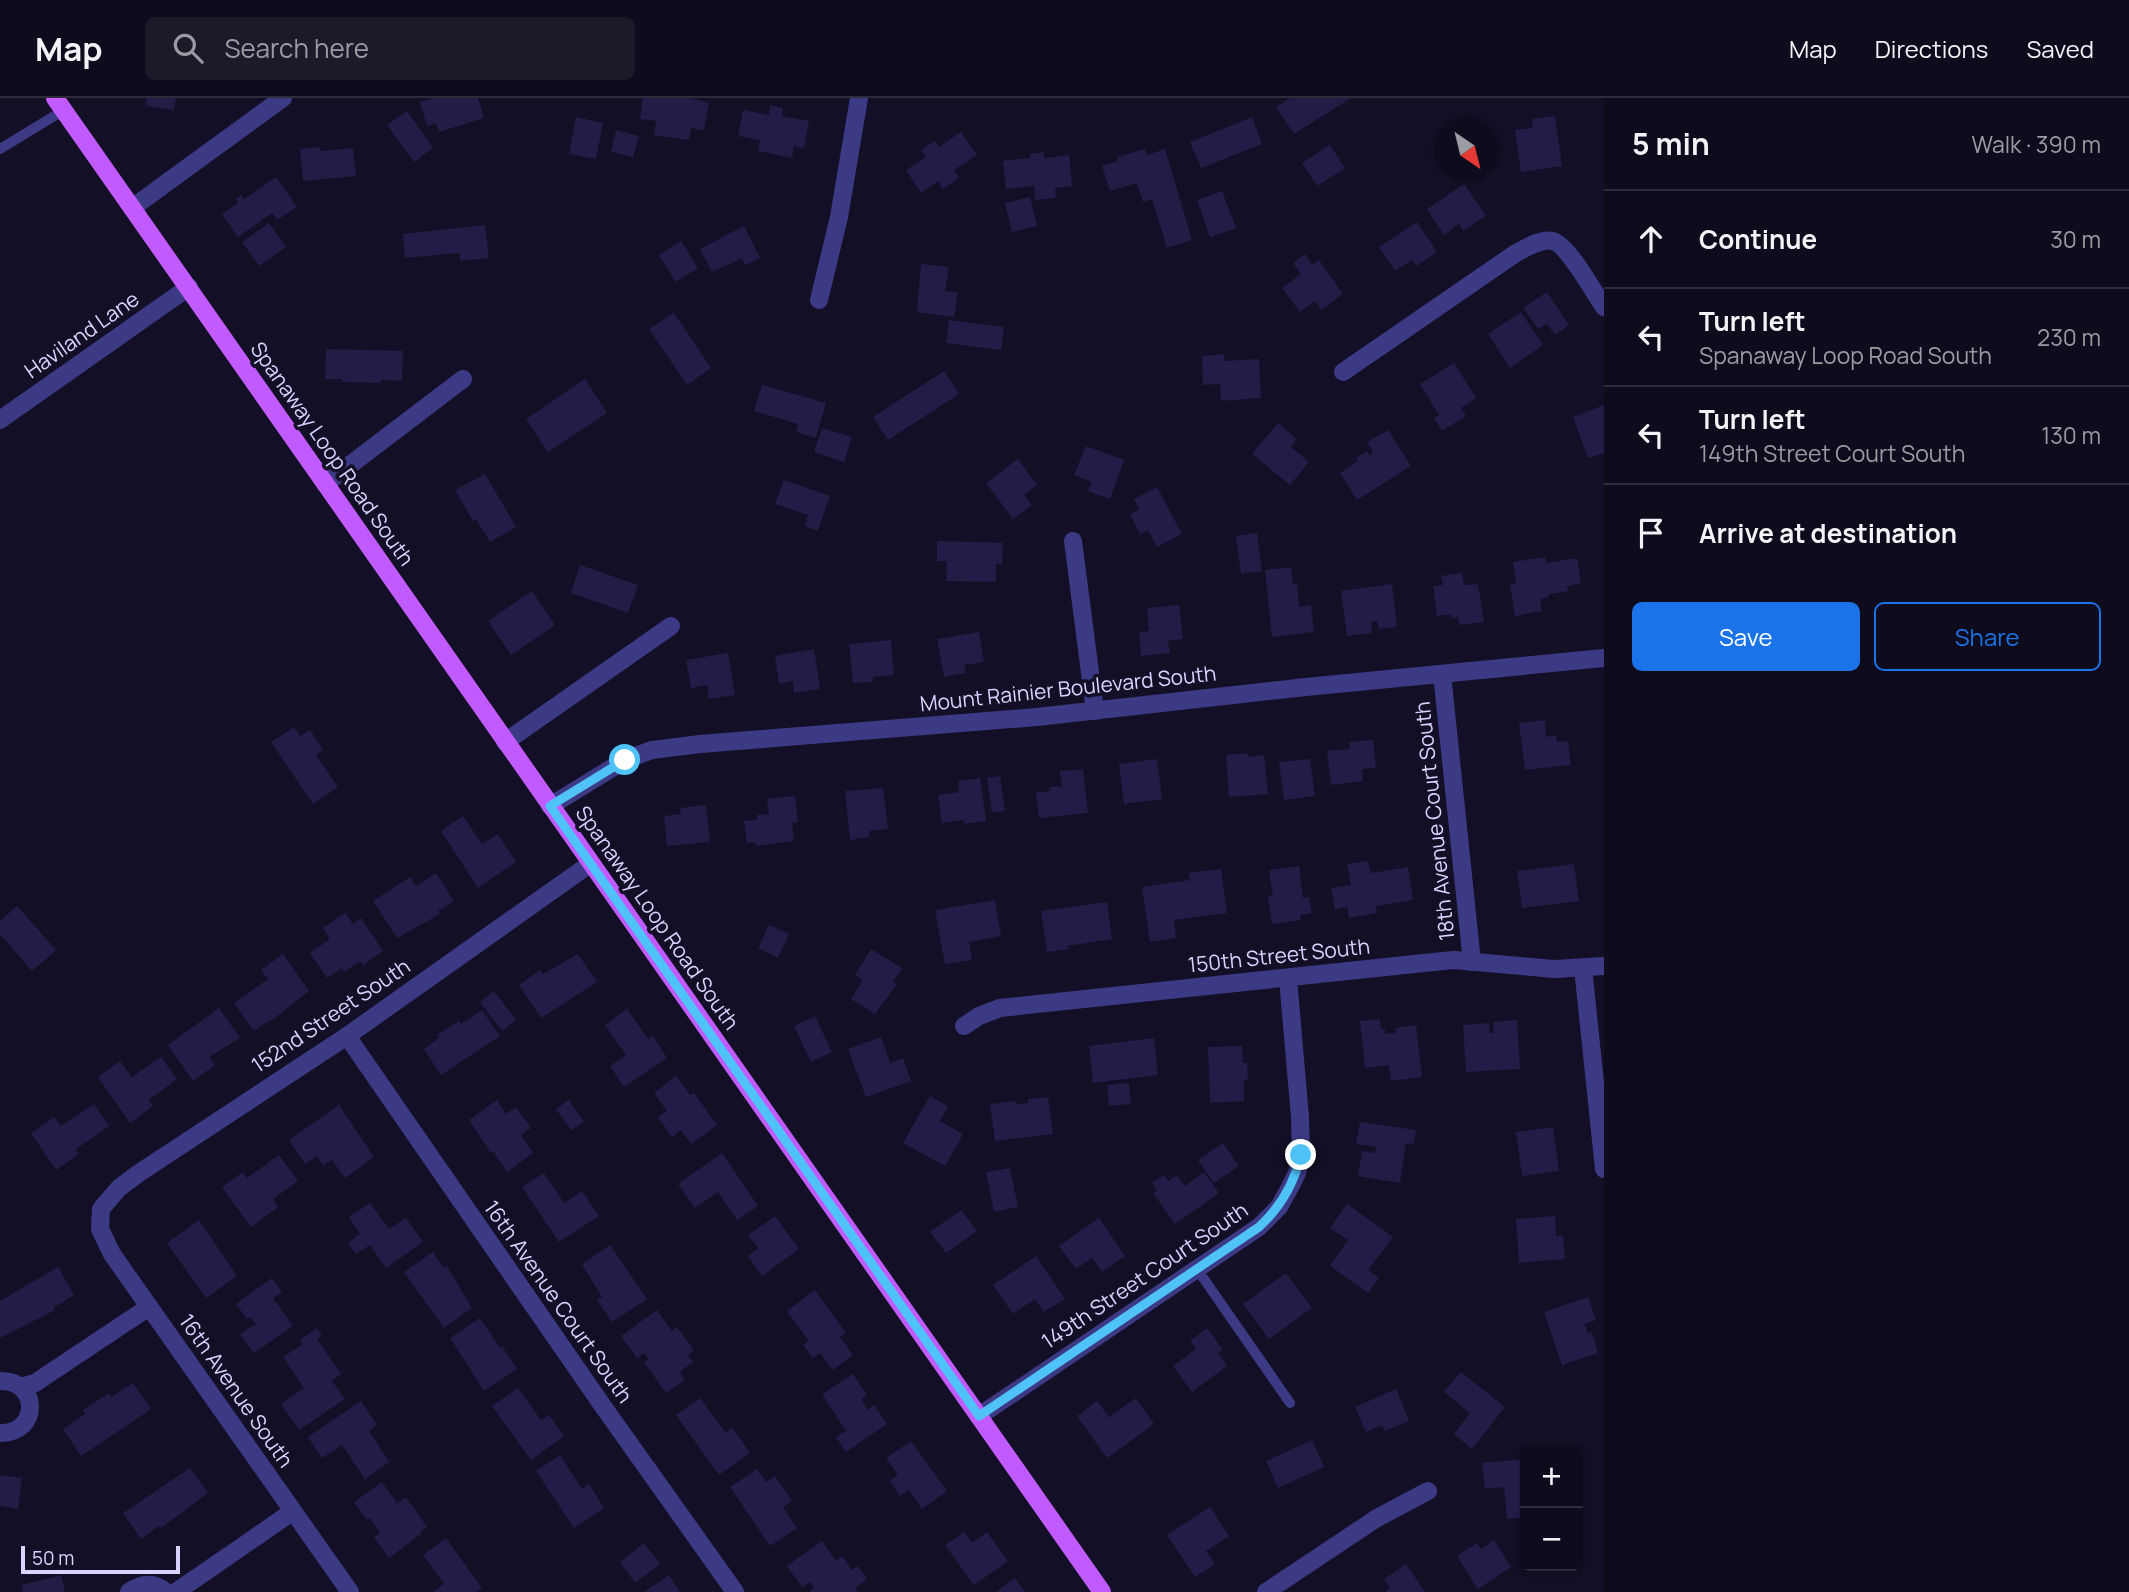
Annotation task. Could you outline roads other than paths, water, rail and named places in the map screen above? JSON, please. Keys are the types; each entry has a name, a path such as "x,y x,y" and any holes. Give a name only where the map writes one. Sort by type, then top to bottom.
{"main road":[{"name":"Spanaway Loop Road South","path":"59,104 1102,1592"}],"street":[{"path":"132,208 283,98"},
{"path":"819,300 839,217 859,98"},
{"path":"1343,372 1516,253 1544,241 1552,241 1567,253 1604,307"},
{"name":"Haviland Lane","path":"0,420 189,287"},
{"path":"325,484 463,379"},
{"path":"1073,541 1095,711"},
{"path":"505,741 671,626"},
{"name":"Mount Rainier Boulevard South","path":"550,806 625,760 652,750 1095,711 1604,658"},
{"name":"18th Avenue Court South","path":"1442,674 1472,962"},
{"name":"152nd Street South","path":"101,1209 107,1200 139,1172 347,1036 590,864"},
{"name":"150th Street South","path":"964,1026 979,1016 1000,1008 1433,962 1472,962 1524,967 1604,966"},
{"path":"1583,968 1604,1169"},
{"name":"149th Street Court South","path":"979,1416 1197,1269 1269,1218 1279,1207 1297,1173 1301,1155 1289,979"},
{"name":"16th Avenue Court South","path":"347,1036 735,1592"},
{"name":"16th Avenue South","path":"101,1209 100,1229 103,1236 149,1307 350,1592"},
{"path":"21,1387 35,1383 149,1307"},
{"path":"0,1381 8,1381 21,1387 29,1398 29,1416 17,1430 0,1433"},
{"path":"1266,1592 1377,1518 1428,1491"},
{"path":"176,1592 292,1512"},
{"path":"129,1592 145,1584 155,1585 166,1592"}],"lane":[{"path":"0,149 59,104"},
{"path":"1197,1269 1290,1404"}]}
